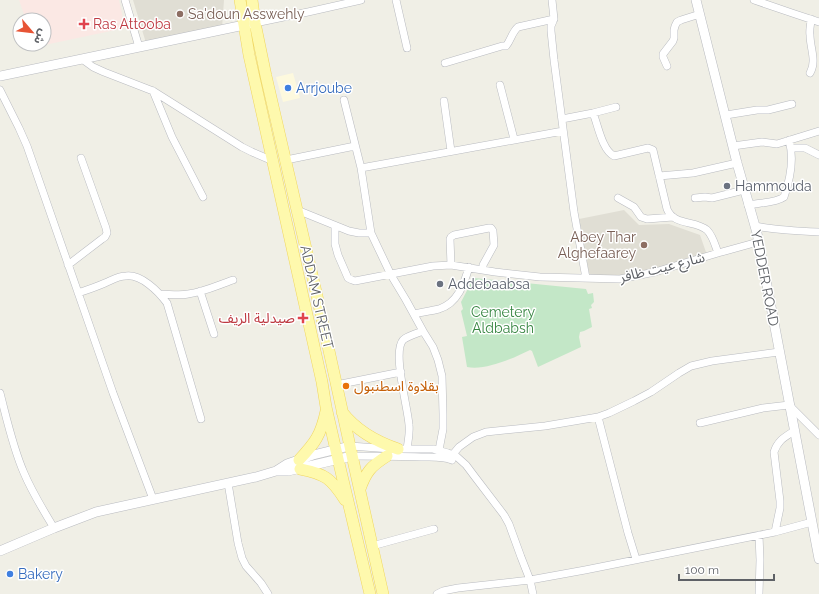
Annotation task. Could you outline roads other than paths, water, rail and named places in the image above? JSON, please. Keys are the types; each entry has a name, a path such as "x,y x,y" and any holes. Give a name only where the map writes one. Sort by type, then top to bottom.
{"main road":[{"name":"ADDAM STREET","path":"240,0 249,55 322,382 326,407 370,594"},
{"name":"ADDAM STREET","path":"252,0 255,23 266,76 317,296 383,594"},
{"path":"326,407 320,434 299,464 329,480 335,485 350,509"},
{"path":"342,412 366,434 388,446 402,449"},
{"path":"360,489 370,468 387,456"}],"street":[{"path":"125,0 139,47"},
{"path":"0,76 244,26 361,0"},
{"path":"396,0 407,48"},
{"path":"552,0 554,19 551,26 551,35 574,212 586,278"},
{"name":"YEDDER ROAD","path":"696,0 744,190 755,226 819,559"},
{"path":"754,0 819,22"},
{"path":"666,66 663,54 673,41 675,26 681,20 700,14"},
{"path":"445,63 506,46 518,27 554,19"},
{"path":"810,73 813,68 810,43 811,19"},
{"path":"82,59 93,67 104,72 153,91 242,147 273,161"},
{"path":"500,85 514,139"},
{"path":"0,90 27,146 113,393 153,499"},
{"path":"153,91 172,137 203,197"},
{"path":"344,100 361,168 371,233 391,275 436,352 442,376 443,414 439,450"},
{"path":"444,101 451,151"},
{"path":"726,115 768,110 792,104"},
{"path":"562,119 616,107"},
{"path":"593,113 602,138 609,152 614,156 648,148 654,152 669,214 678,220 699,226 707,231 712,237 718,253"},
{"path":"361,168 563,130"},
{"path":"790,144 819,132"},
{"path":"733,146 762,142 790,144 805,148 819,155"},
{"path":"748,204 772,201 784,197 791,163 790,144"},
{"path":"286,160 355,146"},
{"path":"68,265 102,239 107,233 81,158"},
{"path":"659,176 693,173 737,163"},
{"path":"695,198 712,198 744,190"},
{"path":"618,198 634,207 641,217 647,220 672,217"},
{"path":"297,210 350,231 371,233"},
{"name":"شارع عيت ظافر","path":"335,226 338,255 345,273 350,280 355,281 433,266 452,265 540,277 620,279 655,272 758,242"},
{"path":"755,226 790,231 819,232"},
{"path":"452,265 450,239 454,234 492,228 494,234 494,245 483,265 483,269"},
{"path":"414,314 441,308 454,300 462,287 469,267"},
{"path":"78,294 127,275 134,276 141,280 154,288 160,294 166,303 201,419"},
{"path":"160,294 183,295 233,280"},
{"path":"200,291 214,334"},
{"path":"402,449 409,435 409,424 403,391 399,351 403,339 423,331"},
{"path":"451,457 459,447 473,437 486,432 546,426 598,417 609,413 651,392 679,372 691,366 712,361 779,352"},
{"path":"336,385 401,372"},
{"path":"0,393 13,444 24,473 33,493 54,528"},
{"path":"700,423 763,408 789,405 819,435"},
{"path":"598,417 636,559"},
{"path":"774,532 780,502 774,452 779,442 794,431"},
{"path":"0,551 96,512 256,477 276,471 288,471 299,464 337,454 351,451 402,449 439,450 466,465 509,524 534,594"},
{"path":"351,451 387,456 451,457"},
{"path":"228,483 242,558 246,566 261,583 268,594"},
{"path":"437,594 443,591 458,588 530,580 585,570 774,532 812,522"},
{"path":"372,546 434,529"},
{"path":"759,535 759,594"}],"place":[{"name":"Sa'doun Asswehly","path":"180,14"},
{"name":"Ras Attooba","path":"84,24"},
{"name":"Arrjoube","path":"288,88"},
{"name":"Hammouda","path":"727,186"},
{"name":"Abey Thar Alghefaarey","path":"644,245"},
{"name":"Addebaabsa","path":"440,284"},
{"name":"صيدلية الريف","path":"303,318"},
{"name":"بقلاوة اسطنبول","path":"346,386"},
{"name":"Bakery","path":"10,574"}],"park label":[{"name":"Cemetery Aldbabsh","path":"503,320"}]}
